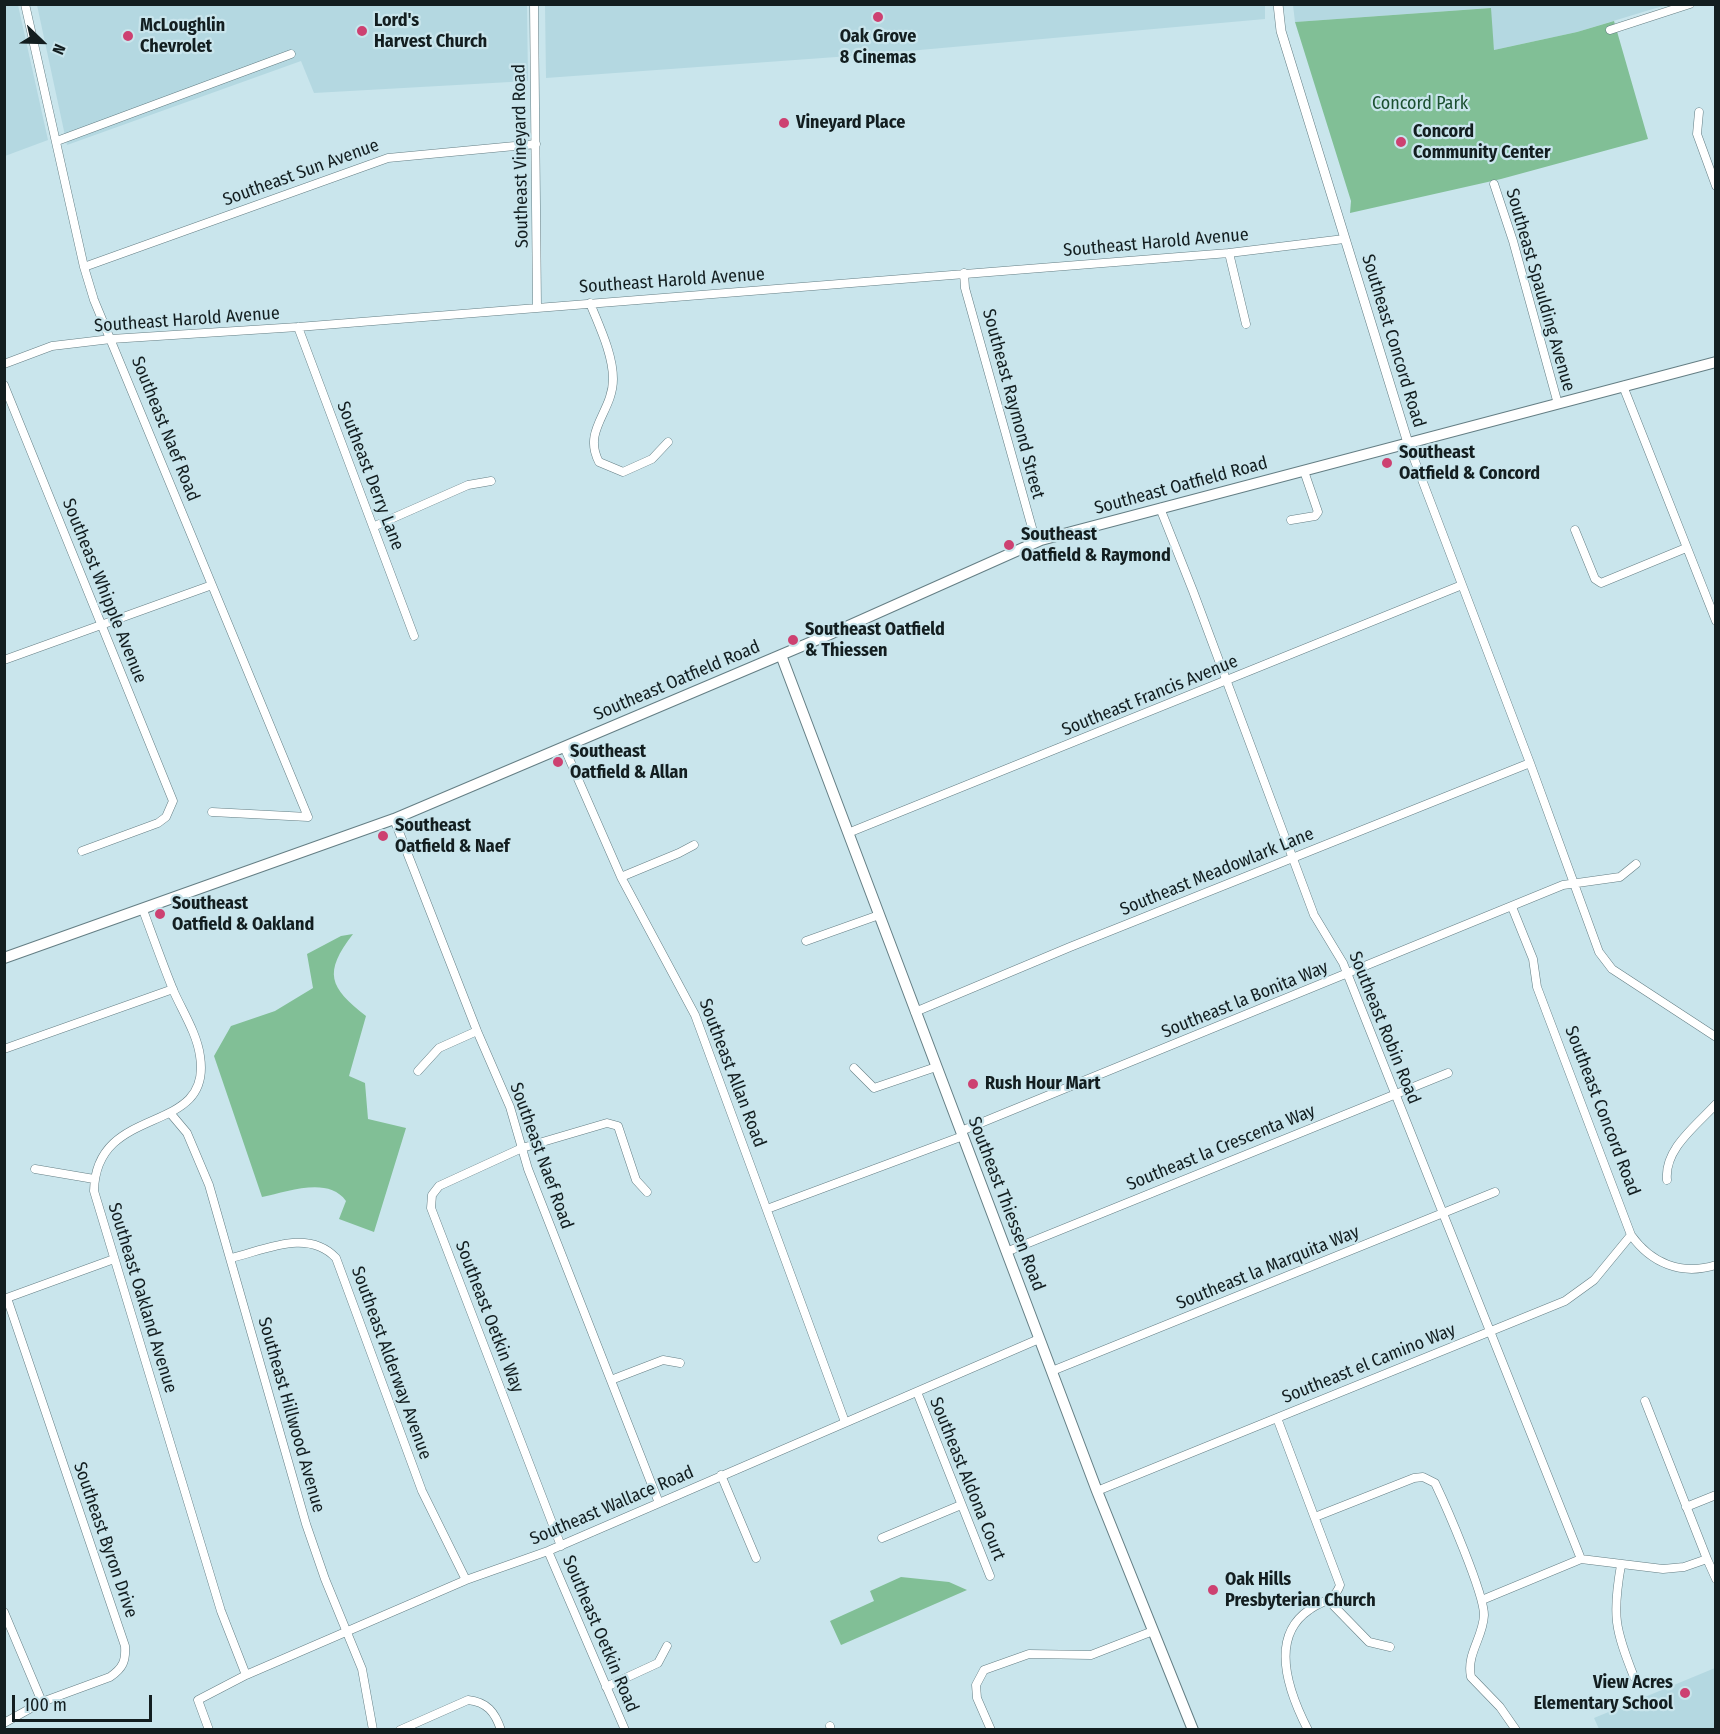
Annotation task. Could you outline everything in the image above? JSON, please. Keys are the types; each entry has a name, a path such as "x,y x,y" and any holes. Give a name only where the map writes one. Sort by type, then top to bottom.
{"main road":[{"name":"Southeast Oatfield Road","path":"4,958 394,819 781,655 1036,542 1716,362"},
{"name":"Southeast Thiessen Road","path":"781,655 1097,1491 1193,1730"}],"street":[{"name":"Southeast Naef Road","path":"25,4 84,267 111,339 308,817 212,812"},
{"name":"Southeast Vineyard Road","path":"534,4 537,307"},
{"name":"Southeast Concord Road","path":"1278,4 1281,31 1408,443 1604,960 1612,969 1716,1037"},
{"path":"1610,30 1690,4"},
{"path":"57,141 291,54"},
{"path":"1699,111 1697,134 1716,186"},
{"name":"Southeast Sun Avenue","path":"84,267 388,158 536,144"},
{"name":"Southeast Spaulding Avenue","path":"1494,184 1513,241 1558,404"},
{"name":"Southeast Harold Avenue","path":"4,364 52,346 111,339 298,327 1229,253 1344,238"},
{"path":"1229,253 1246,324"},
{"name":"Southeast Raymond Street","path":"964,273 965,288 1036,542"},
{"path":"590,303 613,375 610,401 594,433 592,449 599,462 623,472 652,459 668,442"},
{"name":"Southeast Derry Lane","path":"298,327 375,526 414,636"},
{"name":"Southeast Whipple Avenue","path":"4,385 173,801 172,809 158,823 82,851"},
{"path":"1623,386 1716,621"},
{"path":"1291,520 1315,516 1318,512 1304,471"},
{"path":"375,526 468,486 491,481"},
{"name":"Southeast Robin Road","path":"1160,508 1314,915 1333,944 1347,974 1581,1559"},
{"path":"1575,530 1595,579 1601,583 1686,548"},
{"path":"4,660 212,585"},
{"name":"Southeast Francis Avenue","path":"848,833 1462,585"},
{"name":"Southeast Allan Road","path":"564,747 621,877 689,1001 845,1422"},
{"name":"Southeast Meadowlark Lane","path":"915,1012 1292,857 1530,763"},
{"name":"Southeast Naef Road","path":"394,819 477,1031 510,1107 522,1148 658,1503"},
{"path":"621,877 694,845"},
{"name":"Southeast la Bonita Way","path":"767,1209 962,1134 1512,907 1574,883 1620,877 1636,864"},
{"name":"Southeast Concord Road","path":"1512,907 1533,959 1537,987 1631,1235 1649,1255 1665,1265 1694,1270 1716,1265"},
{"name":"Southeast Oakland Avenue","path":"143,910 198,1047 201,1066 192,1095 171,1114 129,1131 115,1140 101,1157 94,1179 95,1202 221,1611 246,1675"},
{"path":"806,941 879,915"},
{"path":"4,1049 173,989"},
{"path":"418,1071 439,1048 477,1031"},
{"path":"854,1068 873,1088 936,1067"},
{"name":"Southeast la Crescenta Way","path":"1006,1252 1448,1073"},
{"path":"1667,1180 1667,1166 1671,1155 1716,1104"},
{"name":"Southeast Hillwood Avenue","path":"171,1114 187,1133 200,1159 231,1258 306,1524 365,1681 368,1712 373,1730"},
{"name":"Southeast Oetkin Way","path":"561,1546 431,1209 432,1195 439,1186 522,1148 607,1123 618,1126 636,1180 647,1192"},
{"path":"35,1169 94,1179"},
{"name":"Southeast la Marquita Way","path":"1052,1371 1495,1192"},
{"name":"Southeast el Camino Way","path":"1097,1491 1558,1304 1580,1292 1608,1266 1631,1235"},
{"name":"Southeast Alderway Avenue","path":"231,1258 297,1242 322,1246 336,1258 422,1491 466,1580"},
{"path":"6,1299 114,1259"},
{"name":"Southeast Byron Drive","path":"4,1723 42,1702 110,1677 120,1670 126,1659 125,1646 6,1299"},
{"name":"Southeast Wallace Road","path":"210,1730 198,1700 246,1675 466,1580 561,1546 1039,1339"},
{"path":"611,1380 663,1360 680,1363"},
{"name":"Southeast Aldona Court","path":"917,1392 990,1576"},
{"path":"1645,1401 1716,1579"},
{"path":"1277,1418 1340,1584 1337,1593 1329,1601 1310,1609 1303,1615 1286,1647 1287,1677 1308,1730"},
{"path":"721,1475 756,1558"},
{"path":"1315,1517 1414,1478 1431,1479 1439,1491 1482,1600 1483,1623 1470,1657 1471,1677 1500,1707 1516,1730"},
{"path":"1686,1506 1716,1495"},
{"path":"882,1538 961,1505"},
{"name":"Southeast Oetkin Road","path":"548,1551 625,1730"},
{"path":"1482,1600 1581,1559 1673,1569 1707,1559"},
{"path":"1621,1564 1615,1615 1618,1640 1634,1677"},
{"path":"1329,1601 1369,1642 1390,1647"},
{"path":"4,1612 42,1702"},
{"path":"991,1730 977,1698 976,1685 984,1670 1029,1654 1091,1655 1153,1630"},
{"path":"606,1687 658,1663 667,1646"},
{"path":"400,1730 468,1700 489,1707 496,1715 501,1730"}],"shaded area":[{"path":"5,4 18,5 48,140 5,156"},
{"path":"37,5 527,5 528,81 314,93 301,61 67,145"},
{"path":"545,5 1265,5 1265,19 864,55 546,78"},
{"path":"1293,5 1666,5 1577,32 1494,50 1490,8 1295,22"},
{"name":"View Acres Elementary School","path":"1715,1668 1715,1729 1599,1729 1594,1718"}],"green space":[{"name":"Concord Park","path":"1491,8 1494,50 1577,32 1614,21 1648,139 1501,179 1350,213 1351,201 1295,22"},
{"path":"353,934 337,959 334,969 334,979 338,988 366,1016 349,1076 365,1083 368,1119 406,1128 374,1232 339,1219 346,1201 338,1193 329,1189 318,1187 295,1189 262,1197 214,1056 231,1026 275,1011 313,988 307,954 341,936"},
{"path":"901,1577 949,1582 967,1590 841,1645 830,1621 874,1601 870,1591"}],"place":[{"name":"Oak Grove 8 Cinemas","path":"878,17"},
{"name":"Lord's Harvest Church","path":"362,31"},
{"name":"McLoughlin Chevrolet","path":"128,36"},
{"name":"Vineyard Place","path":"784,123"},
{"name":"Concord Community Center","path":"1401,142"},
{"name":"Southeast Oatfield & Concord","path":"1387,463"},
{"name":"Southeast Oatfield & Raymond","path":"1009,545"},
{"name":"Southeast Oatfield & Thiessen","path":"793,640"},
{"name":"Southeast Oatfield & Allan","path":"558,762"},
{"name":"Southeast Oatfield & Naef","path":"383,836"},
{"name":"Southeast Oatfield & Oakland","path":"160,914"},
{"name":"Rush Hour Mart","path":"973,1084"},
{"name":"Oak Hills Presbyterian Church","path":"1213,1590"},
{"name":"View Acres Elementary School","path":"1685,1693"}]}
